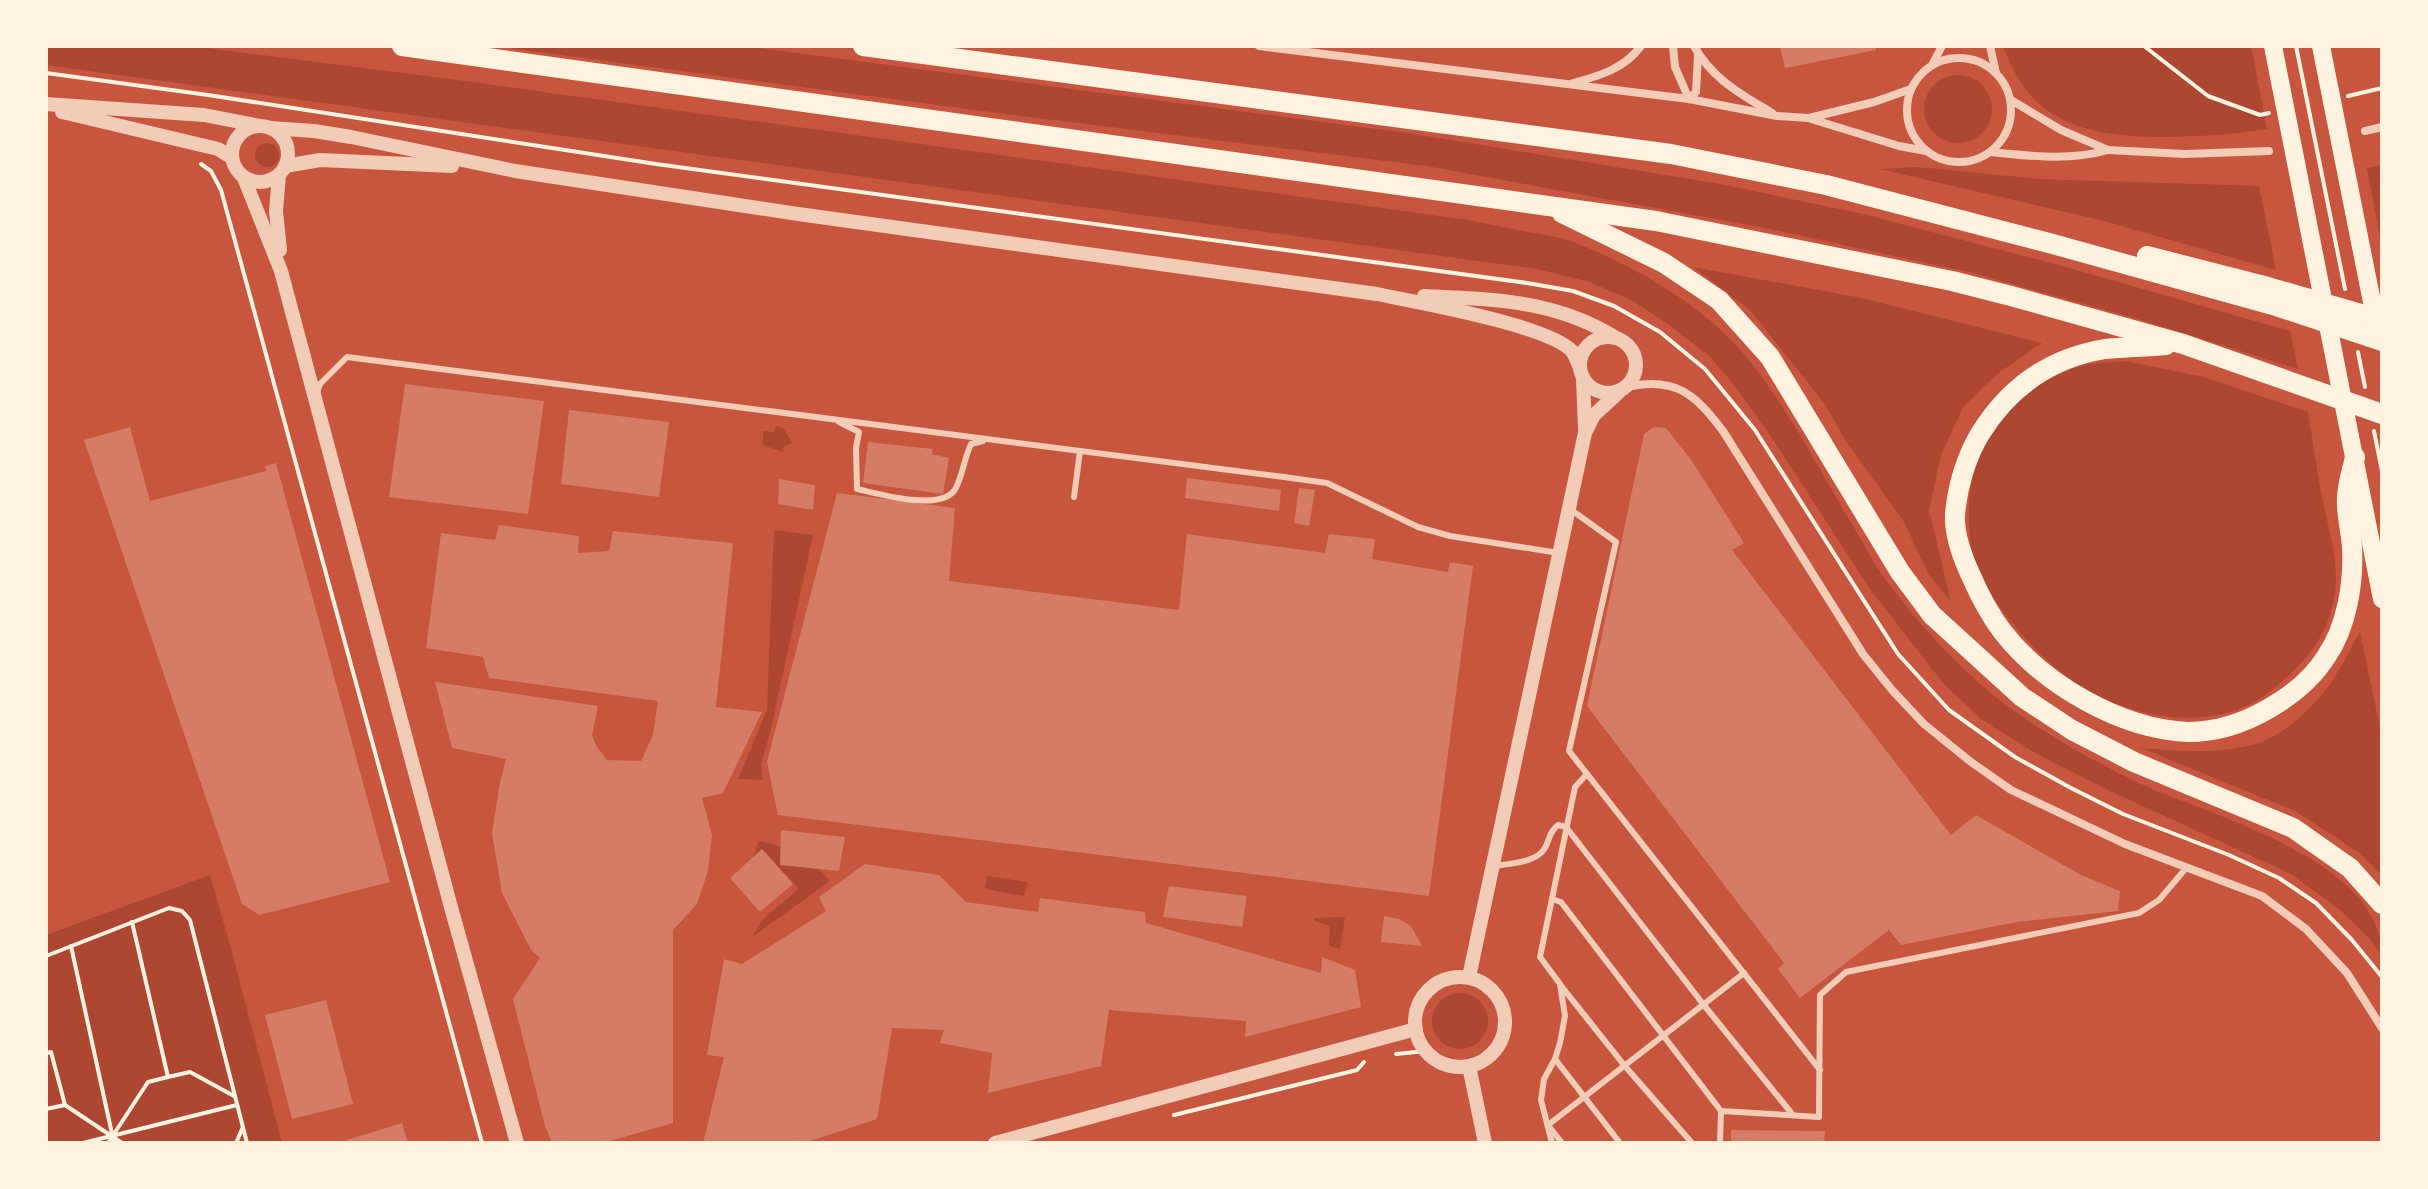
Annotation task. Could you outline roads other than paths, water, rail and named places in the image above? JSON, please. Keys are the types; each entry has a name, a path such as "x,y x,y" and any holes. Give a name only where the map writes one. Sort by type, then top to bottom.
{"highway":[{"path":"402,46 1656,221 1952,281 2183,344 2377,418"},
{"path":"863,46 1671,154 1841,180 2268,287 2382,320"},
{"path":"1671,154 1826,185 2049,243 2273,305 2382,341"},
{"path":"1544,205 1664,263 1719,300 1770,357 1900,572 1924,604 1972,653 2022,697 2072,730 2134,762 2293,828 2350,868 2382,904"},
{"path":"2183,344 2103,350 2039,371 2016,389 1991,416 1974,443 1960,484 1955,517 1961,554 1979,593 2002,631 2036,666 2068,691 2108,713 2188,732 2245,722 2305,683 2327,656 2342,624 2350,583 2352,548 2346,499 2354,451"}],"main road":[{"path":"2273,46 2279,104 2354,451 2382,599"},
{"path":"2321,46 2382,350"}],"street":[{"path":"1259,46 1689,99 1777,116 1808,118 1899,146 1926,151 1942,160 1954,162 1973,161 1990,152 2004,136 2011,120 2011,100 2005,84 1996,73 1972,60 1955,58 1932,65"},
{"path":"1566,84 1616,69 1641,46"},
{"path":"1673,46 1675,67 1689,99"},
{"path":"1926,151 1914,137 1908,123 1907,107 1911,89 1918,77 1932,65 1942,46"},
{"path":"1990,46 1996,73"},
{"path":"1689,99 1696,92 1696,50"},
{"path":"1696,50 1707,68 1722,82 1777,116"},
{"path":"1808,118 1874,102 1911,89"},
{"path":"2011,100 2061,130 2108,150"},
{"path":"46,106 204,115 278,132 287,148 276,211 281,271"},
{"path":"46,106 218,149 231,157"},
{"path":"514,1140 281,271 244,178 233,165 232,147 236,138 251,127 314,131 492,168 798,214 1377,294 1461,311 1554,340 1572,352 1593,389 1602,393 1650,382 1689,394 1708,411 1723,431 1863,654 1924,724 2011,790 2125,844 2262,896 2306,929 2347,973 2382,1028"},
{"path":"2365,131 2382,127"},
{"path":"1990,152 2043,157 2088,156 2108,150 2185,154 2269,151"},
{"path":"244,178 263,182 282,170 320,160 492,168"},
{"path":"1377,294 1470,298 1553,309 1596,325 1631,348 1636,360 1633,380 1594,415 1585,433"},
{"path":"1469,977 1585,433 1581,357 1592,342 1606,337 1616,338"},
{"path":"1469,977 1485,984 1498,997 1505,1014 1504,1032 1500,1044 1481,1062 1455,1066 1441,1062 1420,1043 1416,1029 1418,1005 1424,994 1444,979 1469,977"},
{"path":"995,1143 1416,1029"},
{"path":"1469,1066 1485,1143"}],"lane":[{"path":"315,400 320,384 347,357 1327,483 1418,527 1450,536 1560,553"},
{"path":"832,419 859,432 856,448 857,489 923,501 945,499 956,489 971,444 991,439"},
{"path":"1074,497 1080,451"},
{"path":"1570,509 1616,542 1569,751 1820,1070"},
{"path":"1587,774 1575,787 1540,957 1624,1065 1692,1143"},
{"path":"1492,866 1536,857 1544,849 1551,831 1558,825 1566,827 1794,1116"},
{"path":"1721,1111 1819,1117 1820,995 1846,972 2139,913 2159,900 2187,867"},
{"path":"1552,899 1561,902 1721,1111 1720,1143"},
{"path":"1548,1125 1744,973"},
{"path":"1552,1143 1541,1100 1544,1079 1555,1059 1565,1016 1560,984"},
{"path":"1555,1059 1620,1143"},
{"path":"1548,1125 1562,1143"}]}
